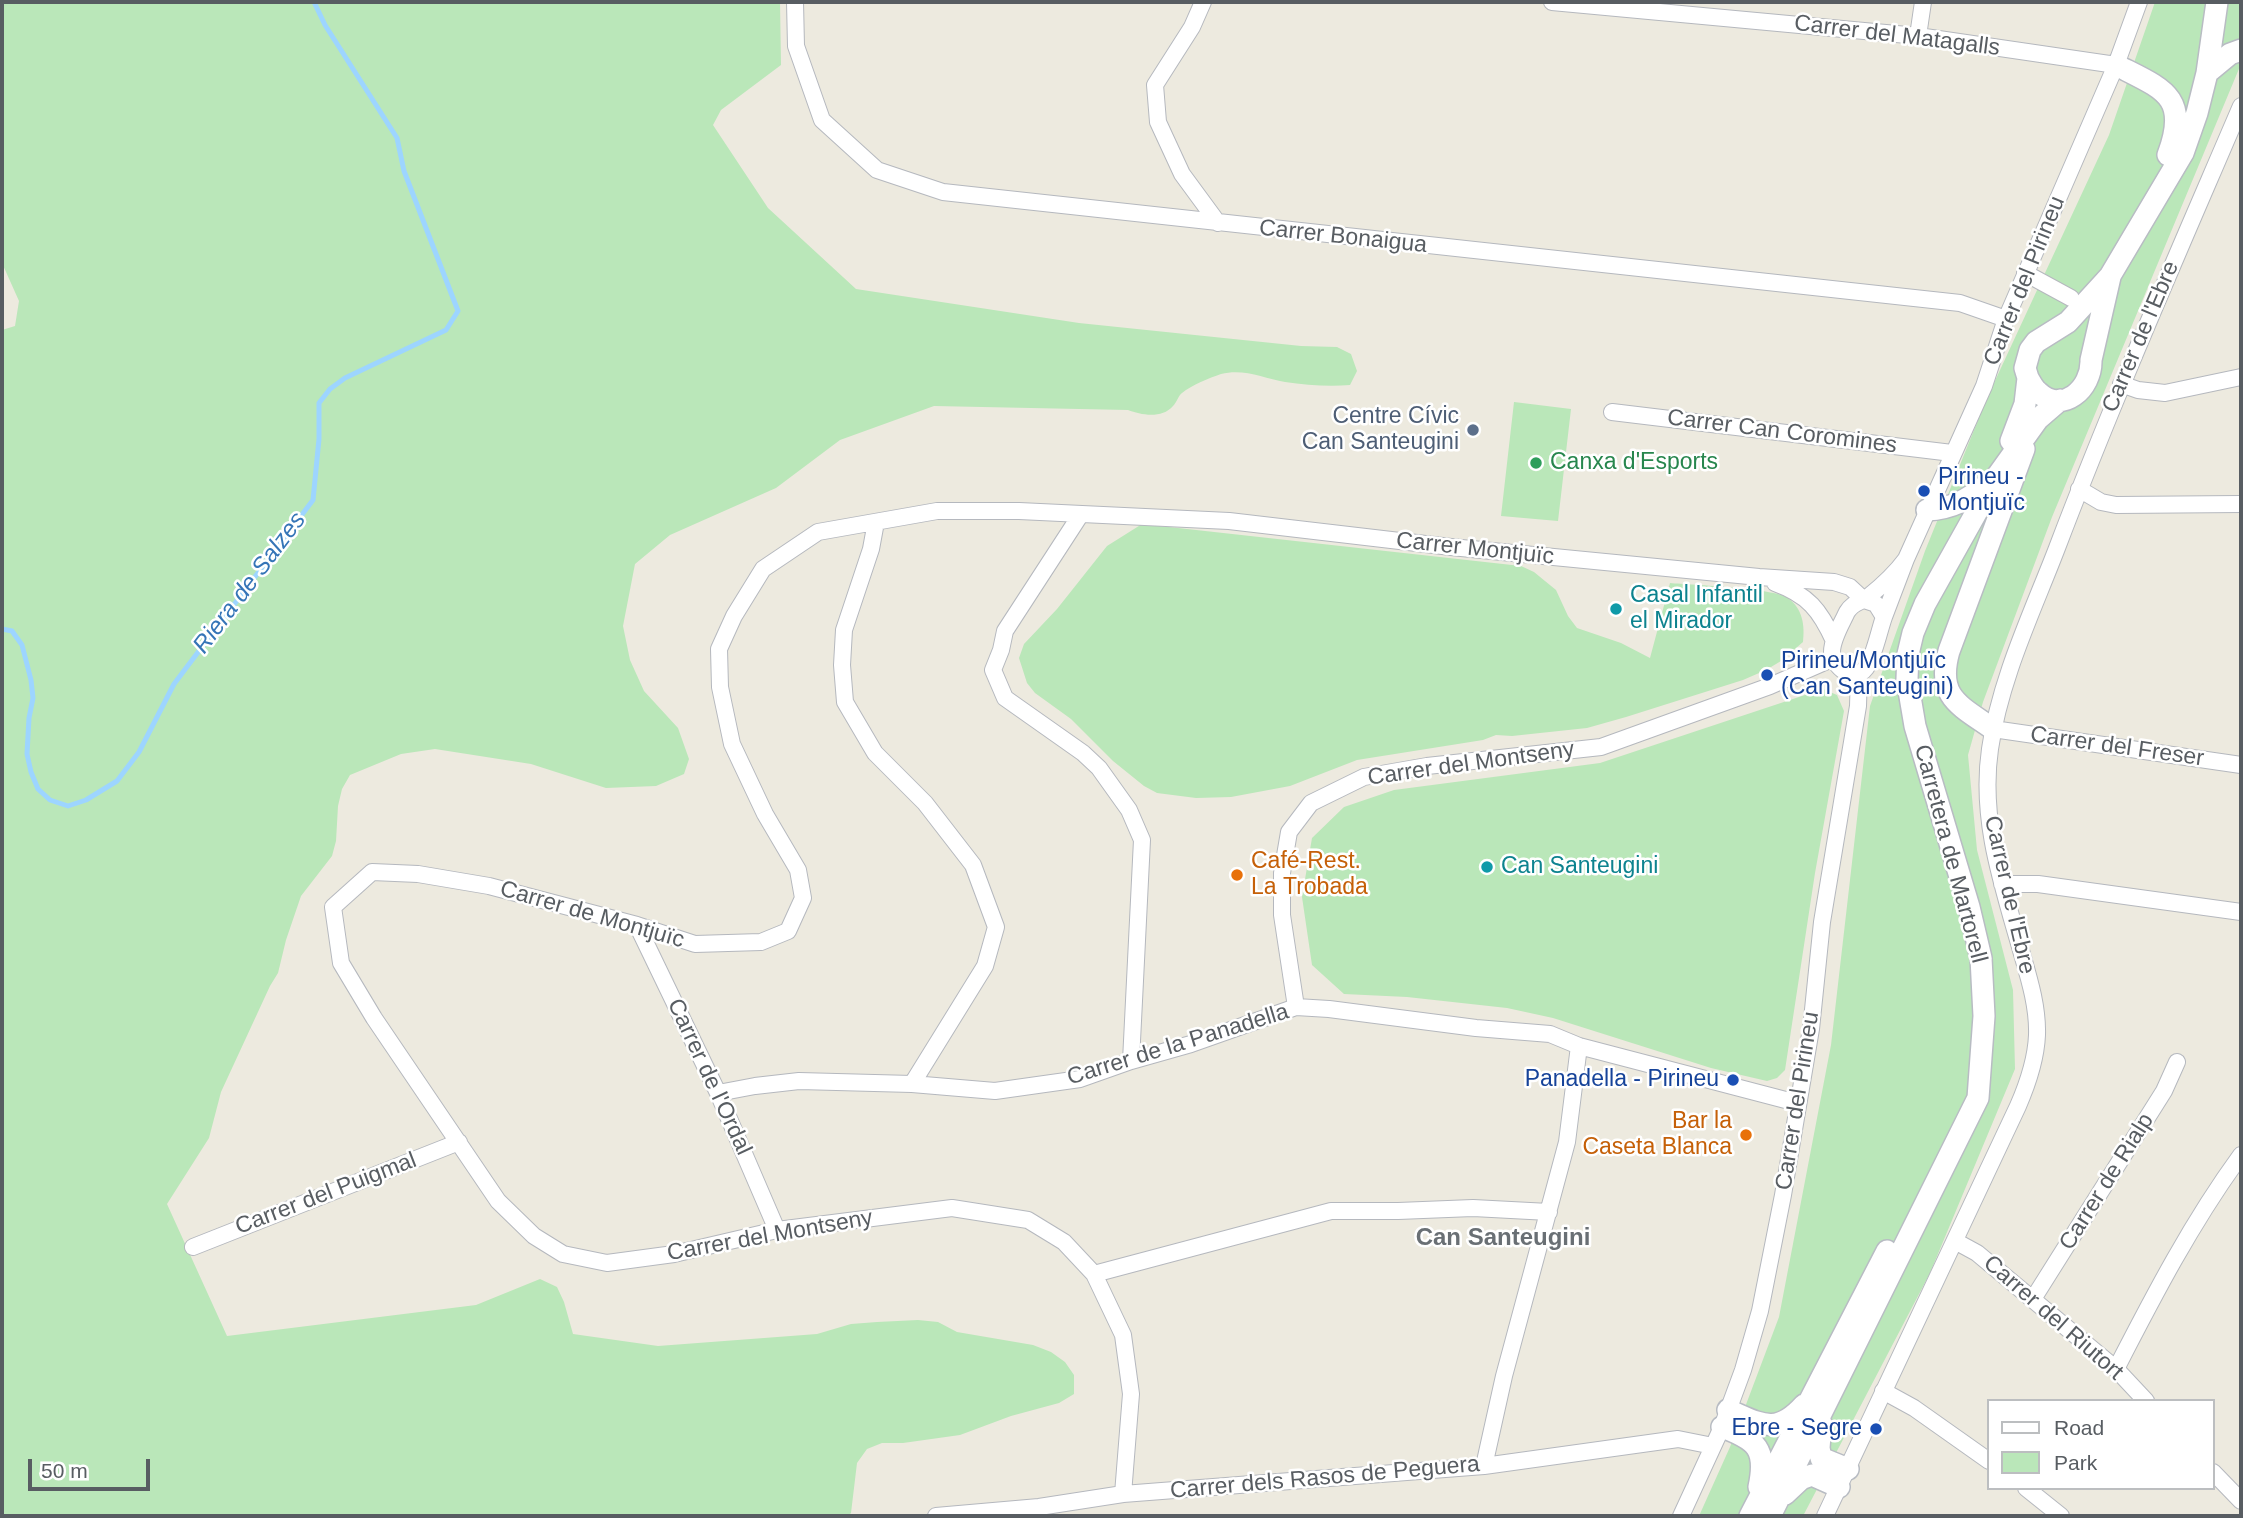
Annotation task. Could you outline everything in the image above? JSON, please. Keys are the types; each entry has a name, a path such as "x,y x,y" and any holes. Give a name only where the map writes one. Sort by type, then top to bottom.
{"main road":[{"path":"2110,276 2091,360 2090,379 2085,387 2069,398 2060,400 2039,394 2025,368 2030,349 2036,342 2068,322 2110,276 2183,153 2207,73 2217,2"},
{"path":"2207,73 2230,54 2241,50"},
{"path":"2116,65 2164,92 2172,103 2177,118 2175,138 2147,213"},
{"path":"2047,335 2063,334 2082,342 2091,360"},
{"path":"1927,510 1943,510 1957,505 1995,479 2022,416 2028,378"},
{"name":"Carretera de Martorell","path":"1762,1511 1799,1457 1822,1414 1978,1098 1984,1016 1981,958 1969,907 1915,726 1907,679 1910,641 1919,617 1995,479 2038,419 2060,400"},
{"path":"1993,729 1953,700 1948,691 1944,671 2028,436"},
{"path":"1762,1511 1814,1393 1949,1132 1980,1064"},
{"path":"1833,1356 1827,1384 1797,1442 1799,1457 1843,1478"},
{"path":"1721,1428 1775,1426 1783,1423 1797,1413 1814,1393"},
{"path":"1762,1511 1816,1466 1822,1414"},
{"path":"1721,1428 1747,1437 1759,1452 1763,1464 1762,1511"}],"street":[{"name":"Carrer Bonaigua","path":"795,2 796,46 822,120 877,170 943,192 1960,303 2006,319"},
{"path":"1203,2 1192,27 1155,85 1158,122 1182,174 1218,223"},
{"name":"Carrer del Matagalls","path":"1552,2 1918,36 2116,65"},
{"path":"1918,36 1923,2"},
{"name":"Carrer del Pirineu","path":"1681,1516 1721,1428 1743,1370 1760,1311 1811,1029 1822,922 1858,706 1859,673 1867,666 1906,559 1984,386 2006,319 2116,65 2139,2"},
{"name":"Carrer de l'Ebre","path":"1825,1516 2031,1074 2036,1049 2037,1014 1993,846 1988,806 1987,775 1993,729 2008,676 2120,384 2241,106"},
{"path":"2025,273 2071,298"},
{"path":"2120,384 2138,390 2165,393 2241,377"},
{"name":"Carrer Can Coromines","path":"1612,412 1952,453"},
{"path":"2079,489 2101,502 2116,505 2241,504"},
{"name":"Carrer de Montjuïc","path":"459,1142 373,1018 341,963 333,907 372,872 418,874 489,886 636,925 695,944 761,942 788,931 803,898 797,870 765,814 732,744 720,687 719,649 734,616 763,569 818,532 937,511 1080,514"},
{"path":"1080,514 1005,631 993,670 1005,698 1083,752 1099,768 1129,810 1142,840 1131,1061"},
{"name":"Carrer Montjuïc","path":"1080,514 1229,522 1451,547 1843,584 1864,600"},
{"path":"876,522 871,549 844,630 842,665 845,702 875,753 925,803 973,865 996,927 985,966 912,1084"},
{"name":"Carrer del Pirineu","path":"1833,658 1834,641 1848,610 1894,576 1906,559"},
{"path":"1759,578 1795,591 1809,602 1824,619 1834,641"},
{"path":"1864,600 1876,604 1884,617"},
{"path":"1833,658 1846,673 1859,673"},
{"name":"Carrer del Montseny","path":"1296,1007 1282,915 1282,873 1289,832 1311,803 1364,777 1427,766 1601,747 1770,687 1833,658"},
{"name":"Carrer del Freser","path":"1993,729 2241,765"},
{"path":"2002,884 2038,884 2241,912"},
{"name":"Carrer de l'Ordal","path":"636,925 718,1093 778,1230"},
{"name":"Carrer de la Panadella","path":"718,1093 799,1081 912,1084 995,1091 1080,1079 1296,1007 1550,1034 1579,1046 1797,1103"},
{"path":"1484,1466 1504,1376 1567,1142 1579,1046"},
{"name":"Carrer de Rialp","path":"2033,1299 2151,1112 2177,1062"},
{"name":"Carrer del Montseny","path":"459,1142 498,1201 534,1236 563,1254 607,1263 674,1254 778,1230 952,1208 1028,1220 1064,1242 1094,1274 1123,1335 1130,1394 1123,1494"},
{"name":"Carrer del Puigmal","path":"193,1247 459,1142"},
{"path":"2116,1369 2160,1284 2220,1184 2241,1155"},
{"path":"1094,1274 1331,1211 1473,1208 1549,1212"},
{"name":"Carrer del Riutort","path":"1955,1241 1977,1253 2033,1299 2116,1369 2144,1399"},
{"path":"1884,1391 1914,1408 1988,1460"},
{"name":"Carrer dels Rasos de Peguera","path":"936,1516 1039,1507 1123,1494 1484,1466 1678,1439 1721,1428"},
{"path":"2215,1474 2241,1501"},
{"path":"2028,1490 2061,1516"}],"green space":[{"path":"2,2 780,2 781,65 721,110 713,125 768,208 856,289 1079,323 1301,346 1337,347 1351,354 1357,371 1350,385 1301,384 1229,372 1191,387 1181,394 1168,410 1157,414 1128,410 934,406 840,440 776,488 670,535 635,564 623,626 630,660 644,691 678,728 689,759 684,774 656,786 606,788 531,764 435,749 401,754 350,775 342,789 338,806 336,841 332,856 301,896 278,973 221,1092 209,1138 167,1204 227,1336 476,1305 540,1279 557,1287 573,1334 658,1346 817,1334 851,1324 918,1320 938,1322 957,1332 1033,1345 1051,1352 1065,1362 1074,1375 1074,1394 1059,1403 1011,1416 960,1435 903,1443 882,1443 867,1449 857,1463 851,1513 848,1516 2,1516 2,330 15,326 19,301 2,263"},
{"path":"2155,2 2241,2 2241,64 2052,517 1983,702 1968,755 1977,850 2013,990 2015,1069 1930,1273 1803,1516 1699,1516 1730,1447 1779,1317 1831,1045 1870,706 1925,551 1987,398 2109,135"},
{"name":"Canxa d'Esports","path":"1514,402 1571,409 1558,521 1501,516"},
{"path":"1142,524 1521,566 1534,572 1556,590 1577,628 1621,643 1650,658 1670,583 1767,592 1788,598 1797,607 1803,624 1803,642 1781,661 1743,680 1587,728 1512,736 1496,735 1483,740 1357,760 1290,786 1231,797 1196,798 1157,793 1113,761 1071,719 1035,693 1027,683 1019,658 1024,644 1057,609 1107,546"},
{"path":"1823,689 1837,695 1844,711 1815,873 1785,1070 1777,1078 1767,1081 1711,1068 1553,1018 1507,1008 1407,997 1344,994 1312,965 1302,897 1312,838 1344,807 1394,790 1600,763"}],"waterway":[{"name":"Riera de Salzes","path":"2,629 12,631 22,645 31,680 33,698 27,754 38,789 50,800 68,806 86,800 117,781 139,752 174,684 313,500 319,439 319,403 330,389 345,378 446,330 458,311 404,171 397,138 325,25 314,2"}],"place":[{"name":"Centre Cívic Can Santeugini","path":"1473,430"},
{"name":"Canxa d'Esports","path":"1536,463"},
{"name":"Pirineu - Montjuïc","path":"1924,491"},
{"name":"Casal Infantil el Mirador","path":"1616,609"},
{"name":"Pirineu/Montjuïc (Can Santeugini)","path":"1767,675"},
{"name":"Can Santeugini","path":"1487,867"},
{"name":"Café-Rest. La Trobada","path":"1237,875"},
{"name":"Panadella - Pirineu","path":"1733,1080"},
{"name":"Bar la Caseta Blanca","path":"1746,1135"},
{"name":"Ebre - Segre","path":"1876,1429"}],"district":[{"name":"Can Santeugini","path":"1503,1238"}]}
